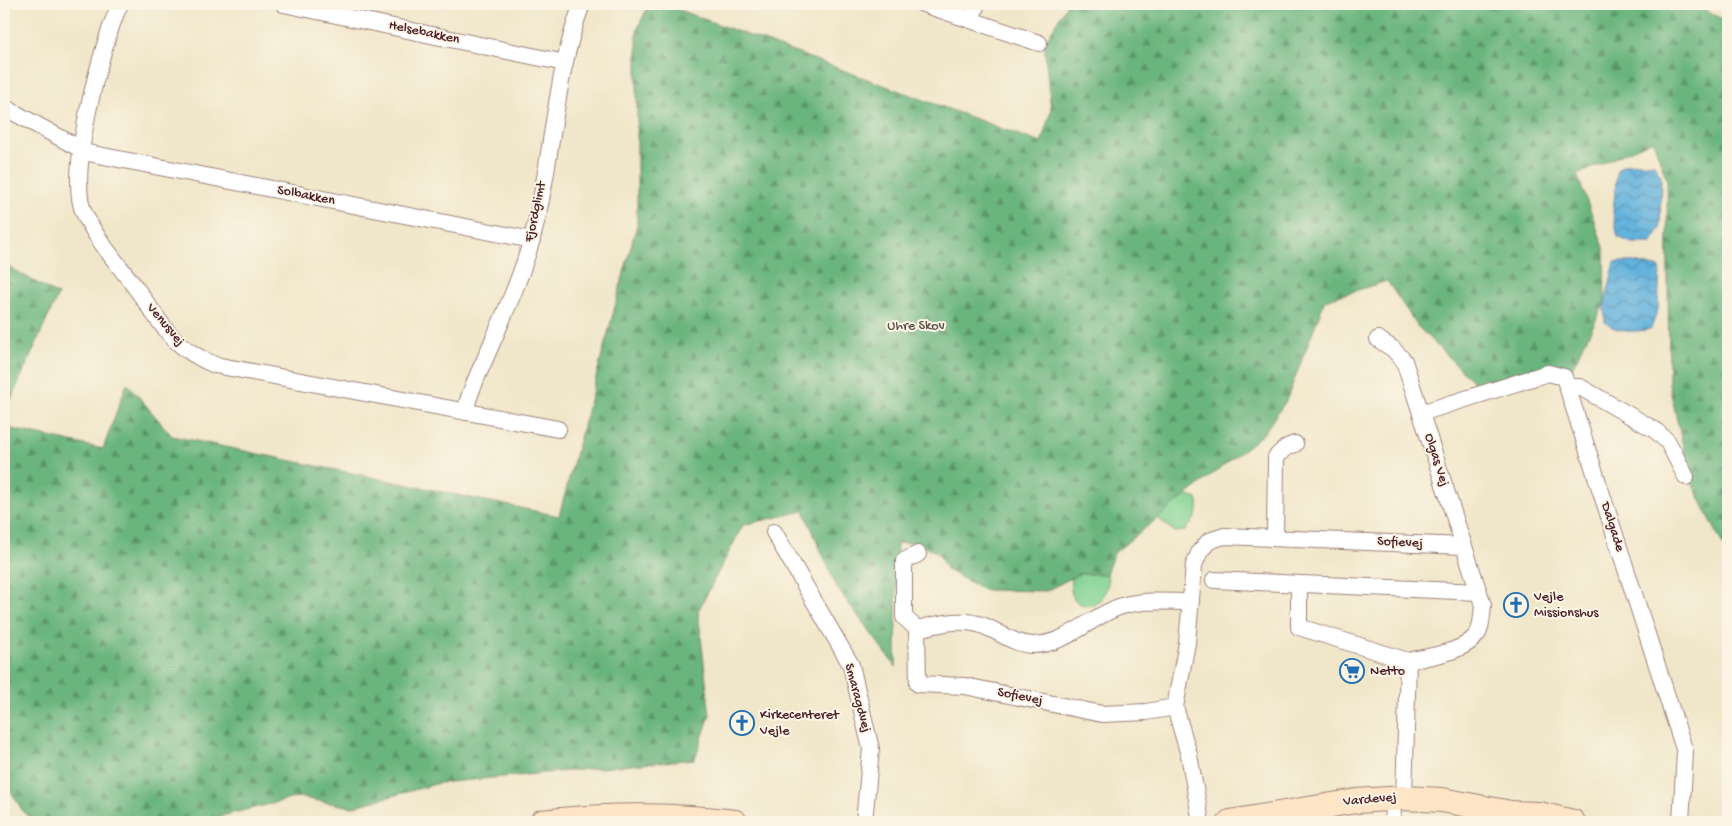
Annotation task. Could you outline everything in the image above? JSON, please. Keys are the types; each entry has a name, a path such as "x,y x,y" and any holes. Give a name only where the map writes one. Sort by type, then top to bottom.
{"street":[{"name":"Venusvej","path":"120,4 110,27 81,149 79,184 83,211 97,235 175,342 193,356 215,365 558,429"},
{"name":"Helsebakken","path":"284,4 565,63"},
{"name":"Fjordglimt","path":"465,412 478,375 518,282 532,240 565,63 573,28 582,4"},
{"path":"923,4 1039,42"},
{"path":"971,20 977,4"},
{"name":"Solbakken","path":"4,107 81,149 102,156 532,240"},
{"name":"Olgas Vej","path":"1378,339 1393,349 1404,362 1482,605 1481,622 1478,632 1470,641 1456,649 1408,661"},
{"path":"1421,413 1548,373 1564,377 1567,387 1580,387 1655,430 1668,442 1686,476"},
{"name":"Dalgade","path":"1567,387 1685,752 1681,822"},
{"path":"1275,537 1276,457 1286,447 1296,444"},
{"name":"Smaragdvej","path":"774,532 851,666 871,750 864,822"},
{"name":"Sofievej","path":"1201,822 1189,754 1174,707 1187,643 1194,565 1200,551 1209,541 1224,536 1275,537 1464,546"},
{"path":"918,554 904,561 904,617 917,629 946,622 966,622 983,625 1014,641 1032,645 1064,639 1107,612 1134,603 1191,602"},
{"path":"1214,580 1479,592"},
{"path":"1299,584 1299,627 1408,661 1398,798 1393,822"},
{"name":"Sofievej","path":"917,629 918,684 965,686 1102,714 1146,712 1174,707"},
{"name":"Vardevej","path":"1240,821 1318,814 1398,798 1442,800 1521,818 1539,814 1573,822"},
{"path":"542,822 583,817 638,814 735,822"}],"green space":[{"name":"Uhre Skov","path":"649,4 663,4 1041,143 1051,110 1044,44 1067,4 1686,4 1701,8 1728,22 1728,555 1691,481 1669,385 1667,180 1653,140 1577,175 1604,247 1605,302 1567,378 1547,371 1484,393 1418,327 1387,281 1325,300 1286,401 1263,434 1114,553 1106,574 1079,574 1046,591 984,590 947,570 938,553 917,543 897,543 896,667 837,588 804,511 743,525 698,611 710,715 695,759 439,783 352,807 298,797 197,822 39,822 24,813 4,780 4,427 103,449 127,383 172,436 559,516 637,224 637,30"},
{"path":"4,264 58,295 4,415"},
{"path":"1182,494 1197,499 1198,512 1185,531 1175,532 1159,519 1159,510"},
{"path":"1083,569 1107,571 1108,584 1102,599 1091,605 1079,603 1075,600 1071,591 1073,573 1078,576"}],"water":[{"path":"1624,164 1654,164 1661,176 1660,229 1651,243 1632,243 1618,237 1613,212 1617,170"},
{"path":"1615,262 1635,262 1660,268 1658,309 1651,329 1627,331 1616,329 1605,322 1604,307"}],"place":[{"name":"Vejle Missionshus","path":"1516,605"},
{"name":"Netto","path":"1352,671"},
{"name":"Kirkecenteret Vejle","path":"742,723"}]}
